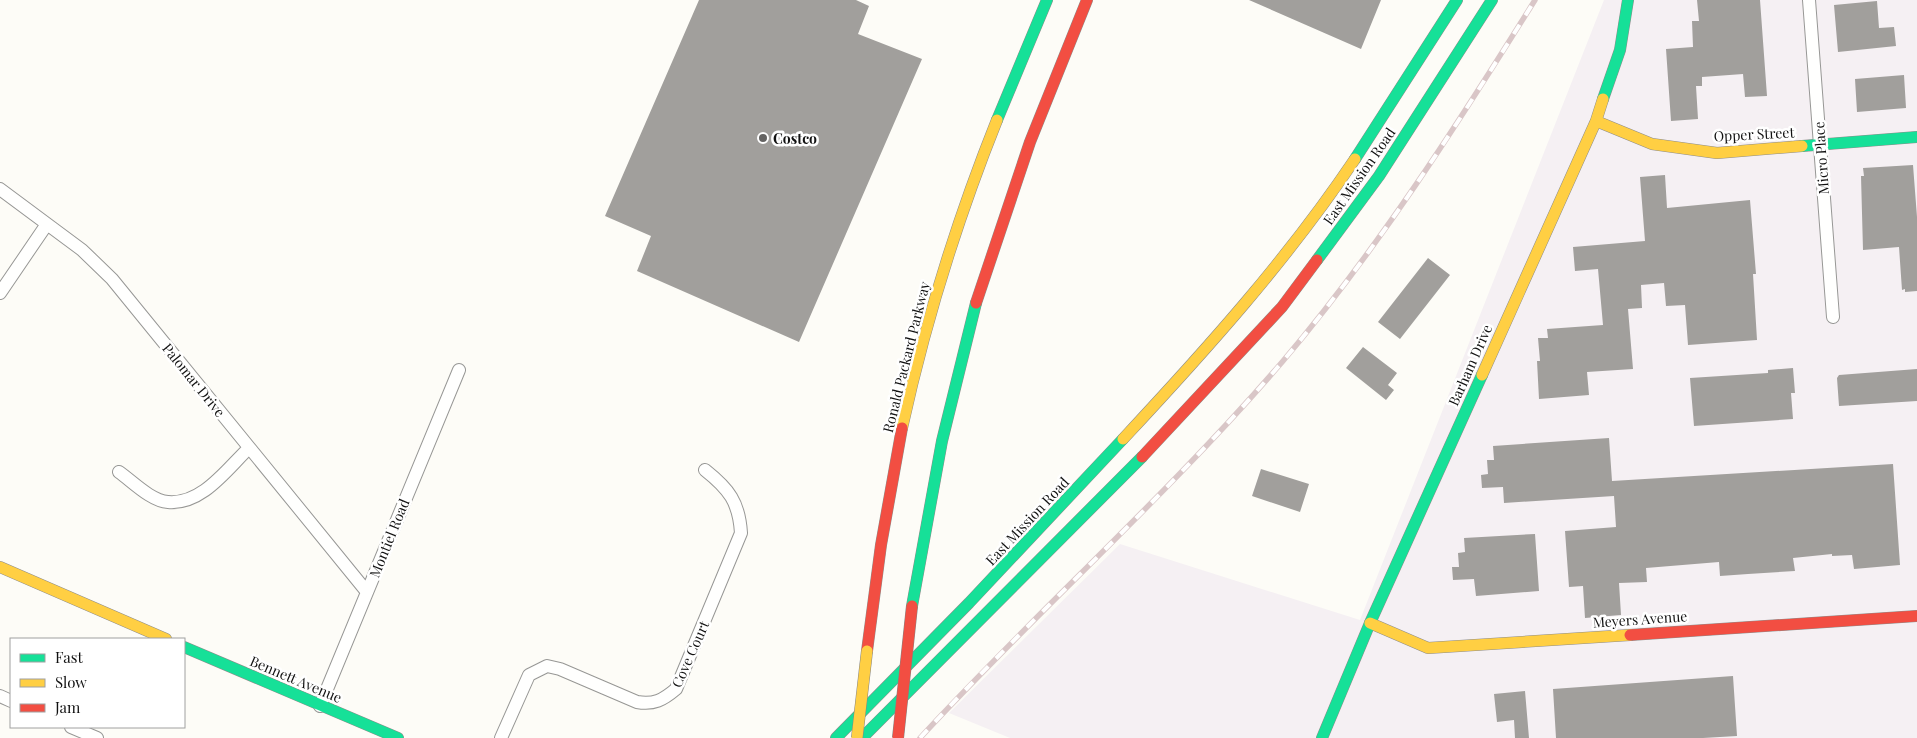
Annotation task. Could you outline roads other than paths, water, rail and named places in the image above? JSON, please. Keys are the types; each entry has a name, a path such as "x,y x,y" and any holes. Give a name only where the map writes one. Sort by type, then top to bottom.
{"main road":[{"name":"Ronald Packard Parkway","path":"857,738 887,506 916,368 954,239 990,136 1047,0"},
{"path":"898,738 912,606 940,449 971,323 1011,197 1062,58 1087,0"},
{"name":"East Mission Road","path":"836,738 943,632 1170,389 1233,318 1299,237 1355,160 1457,0"},
{"name":"East Mission Road","path":"862,738 1124,477 1282,306 1379,176 1492,0"},
{"name":"Barham Drive","path":"1322,738 1370,623 1596,121 1620,50 1628,0"},
{"name":"Opper Street","path":"1596,121 1652,144 1717,153 1917,137"},
{"path":"1233,318 1239,332 1235,358"},
{"path":"0,567 164,638"},
{"name":"Meyers Avenue","path":"1370,623 1428,648 1917,616"},
{"name":"Bennett Avenue","path":"185,647 398,738"}],"street":[{"name":"Micro Place","path":"1809,0 1833,317"},
{"name":"Palomar Drive","path":"0,189 82,250 112,279 367,592"},
{"path":"0,293 47,224"},
{"name":"Montiel Road","path":"320,706 459,370"},
{"path":"119,472 154,497 168,502 197,497 249,448"},
{"name":"Cove Court","path":"501,738 529,675 546,666 560,668 637,702 650,704 663,700 676,689 741,533 740,514 734,500 722,483 705,470"},
{"path":"73,728 97,738"}],"railway":[{"path":"920,738 1010,644 1195,458 1283,361 1384,231 1446,140 1535,0"}],"place":[{"name":"Costco","path":"763,138"}]}
